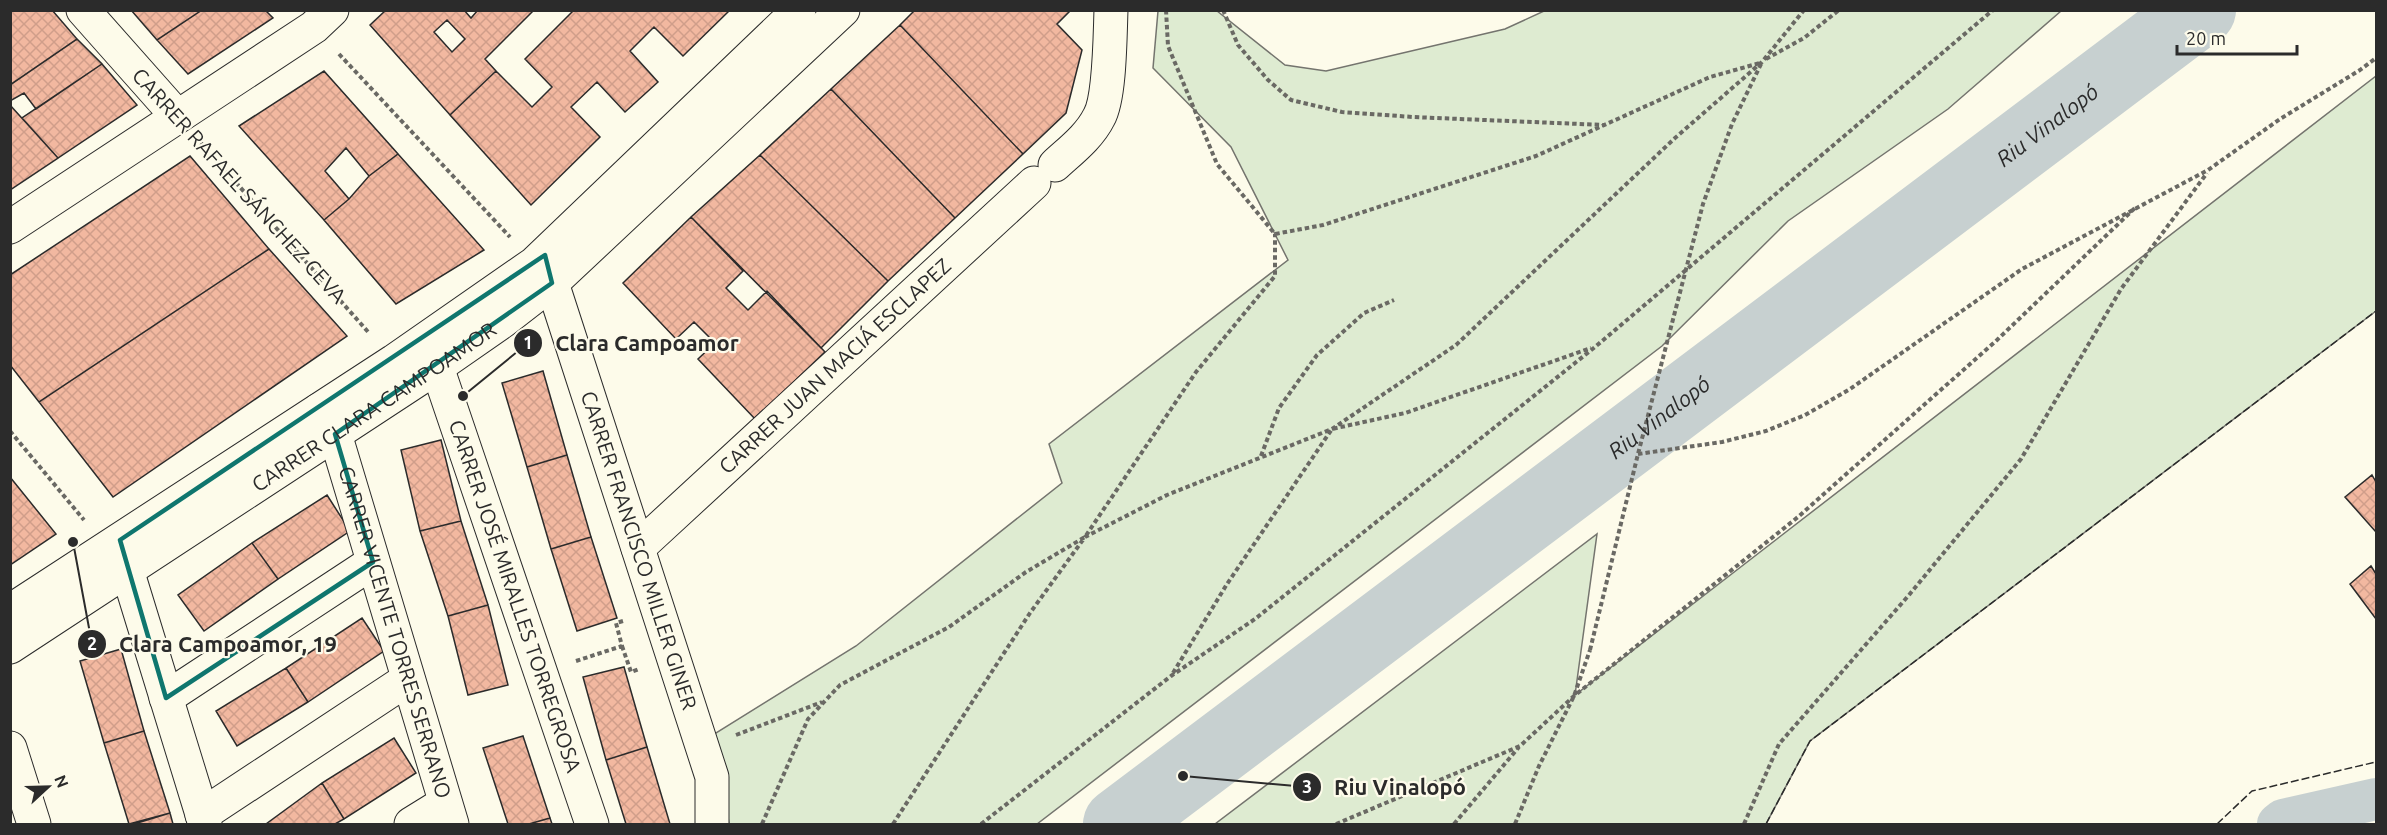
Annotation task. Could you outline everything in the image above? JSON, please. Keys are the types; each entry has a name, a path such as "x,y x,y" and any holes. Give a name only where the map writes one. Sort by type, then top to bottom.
{"street":[{"name":"CARRER RAFAEL SÁNCHEZ CEVA","path":"83,10 177,116"},
{"name":"CARRER JUAN MACIÁ ESCLAPEZ","path":"638,548 1084,138 1100,116 1108,72 1111,10"},
{"name":"CARRER CLARA CAMPOAMOR","path":"10,611 118,553 327,422 437,367 503,321 544,267 819,15"},
{"path":"10,227 177,116 315,16"},
{"name":"CARRER CLARA CAMPOAMOR","path":"327,422 394,361 544,267"},
{"name":"CARRER FRANCISCO MILLER GINER","path":"544,267 708,763 712,825"},
{"name":"CARRER JOSÉ MIRALLES TORREGROSA","path":"437,367 592,825"},
{"name":"CARRER VICENTE TORRES SERRANO","path":"327,422 373,562 449,814"},
{"path":"118,553 203,820 408,679"},
{"name":"CARRER CLARA CAMPOAMOR","path":"10,647 118,553"},
{"path":"166,698 373,562"},
{"path":"10,748 34,825"},
{"path":"411,825 449,814"}],"path":[{"path":"893,825 1030,612 1085,537 1196,372 1275,276 1275,234 1217,164 1168,46 1166,10"},
{"path":"1223,10 1238,45 1269,80 1291,100 1342,112 1608,125"},
{"path":"1171,676 1227,584 1332,429 1456,345 1675,138 1762,62 1804,10"},
{"path":"1275,234 1323,225 1536,156 1608,125 1710,76 1762,62 1804,38 1839,10"},
{"path":"981,825 1171,676 1255,619 1595,346 1993,10"},
{"path":"315,16 544,267"},
{"path":"1638,454 1722,442 1766,431 1805,416 1850,389 2022,269 2208,170 2280,119 2376,58"},
{"path":"1515,825 1539,766 1574,696 1590,650 1703,204 1732,124 1762,62"},
{"name":"CARRER RAFAEL SÁNCHEZ CEVA","path":"177,116 394,361"},
{"path":"1744,825 1779,744 1909,595 2021,459 2121,289 2208,170"},
{"path":"1454,825 1520,746 1574,696 1798,518 1997,340 2136,207"},
{"path":"1261,457 1279,408 1317,355 1364,313 1394,300"},
{"path":"762,825 808,718 840,685 949,627 1026,572 1085,537 1167,495 1332,429 1405,413 1595,346"},
{"path":"10,431 118,553"},
{"path":"541,673 622,646 616,623 623,620"},
{"path":"708,763 825,700"},
{"path":"1336,825 1520,746"}],"highlighted area":[{"path":"545,255 552,283 335,434 373,562 166,698 120,540"}],"green space":[{"path":"1158,11 1217,11 1285,65 1326,71 1505,29 1544,11 2061,11 1948,109 1788,221 1662,346 1037,824 729,824 722,774 711,736 856,646 1062,483 1049,444 1288,260 1231,147 1153,68"},
{"path":"2376,76 2376,311 1810,741 1766,824 1215,824 1597,534 1575,695"}],"building":[{"path":"10,10 52,10 77,39 10,85"},
{"path":"131,10 202,10 157,40"},
{"path":"202,10 265,10 273,18 188,74 157,40"},
{"path":"386,10 464,10 471,18 478,10 534,10 485,59 496,71 450,115 370,25","holes":["447,20 465,39 452,52 434,32"]},
{"path":"574,10 730,10 683,56 654,27 630,51 658,82 625,112 597,82 571,107 600,137 531,205 450,115 496,71 532,107 552,87 525,59"},
{"path":"915,10 1071,10 1057,24 1082,50 1066,113 1023,154 900,25"},
{"path":"900,25 1023,154 955,218 831,89"},
{"path":"77,39 102,64 36,109 24,93 10,101 10,85"},
{"path":"102,64 137,105 58,158 22,118"},
{"path":"324,71 398,154 369,176 346,148 325,171 349,199 324,220 239,126"},
{"path":"831,89 955,218 888,281 760,155"},
{"path":"10,105 58,158 10,190"},
{"path":"398,154 484,250 396,304 324,220 349,199 369,176"},
{"path":"760,155 888,281 821,348 691,217"},
{"path":"190,156 269,249 39,402 10,365 10,275"},
{"path":"691,217 743,271 726,288 748,310 767,291 825,352 755,419 698,359 715,343 694,322 676,339 623,283"},
{"path":"269,249 347,336 113,497 39,402"},
{"path":"543,371 567,455 527,467 502,383"},
{"path":"441,440 461,521 420,531 401,450"},
{"path":"567,455 591,537 551,549 527,467"},
{"path":"2372,475 2376,482 2376,532 2345,497"},
{"path":"10,477 56,534 10,565"},
{"path":"327,495 350,531 278,579 252,543"},
{"path":"461,521 488,605 448,616 420,531"},
{"path":"591,537 617,618 577,631 551,549"},
{"path":"252,543 278,579 204,631 178,595"},
{"path":"2371,566 2376,574 2376,619 2350,584"},
{"path":"488,605 508,685 468,695 448,616"},
{"path":"362,618 384,651 308,702 286,668"},
{"path":"121,649 144,731 104,743 80,661"},
{"path":"624,667 647,747 606,760 583,677"},
{"path":"286,668 308,702 237,746 216,711"},
{"path":"144,731 170,813 129,824 104,743"},
{"path":"523,736 550,818 529,824 508,824 483,748"},
{"path":"394,738 416,773 344,819 322,783"},
{"path":"647,747 670,824 626,824 606,760"},
{"path":"322,783 344,819 335,824 266,824"},
{"path":"170,813 173,824 134,824"},
{"path":"550,818 552,824 529,824"}],"waterway":[{"name":"Riu Vinalopó","path":"1119,824 2200,10"},
{"path":"2278,824 2283,820 2376,799"}],"fence":[{"path":"1766,824 1810,741 2376,311"},
{"path":"2217,824 2252,791 2376,762"}],"place":[{"name":"Clara Campoamor","path":"463,396"},
{"name":"Clara Campoamor, 19","path":"73,542"},
{"name":"Riu Vinalopó","path":"1183,776"}]}
